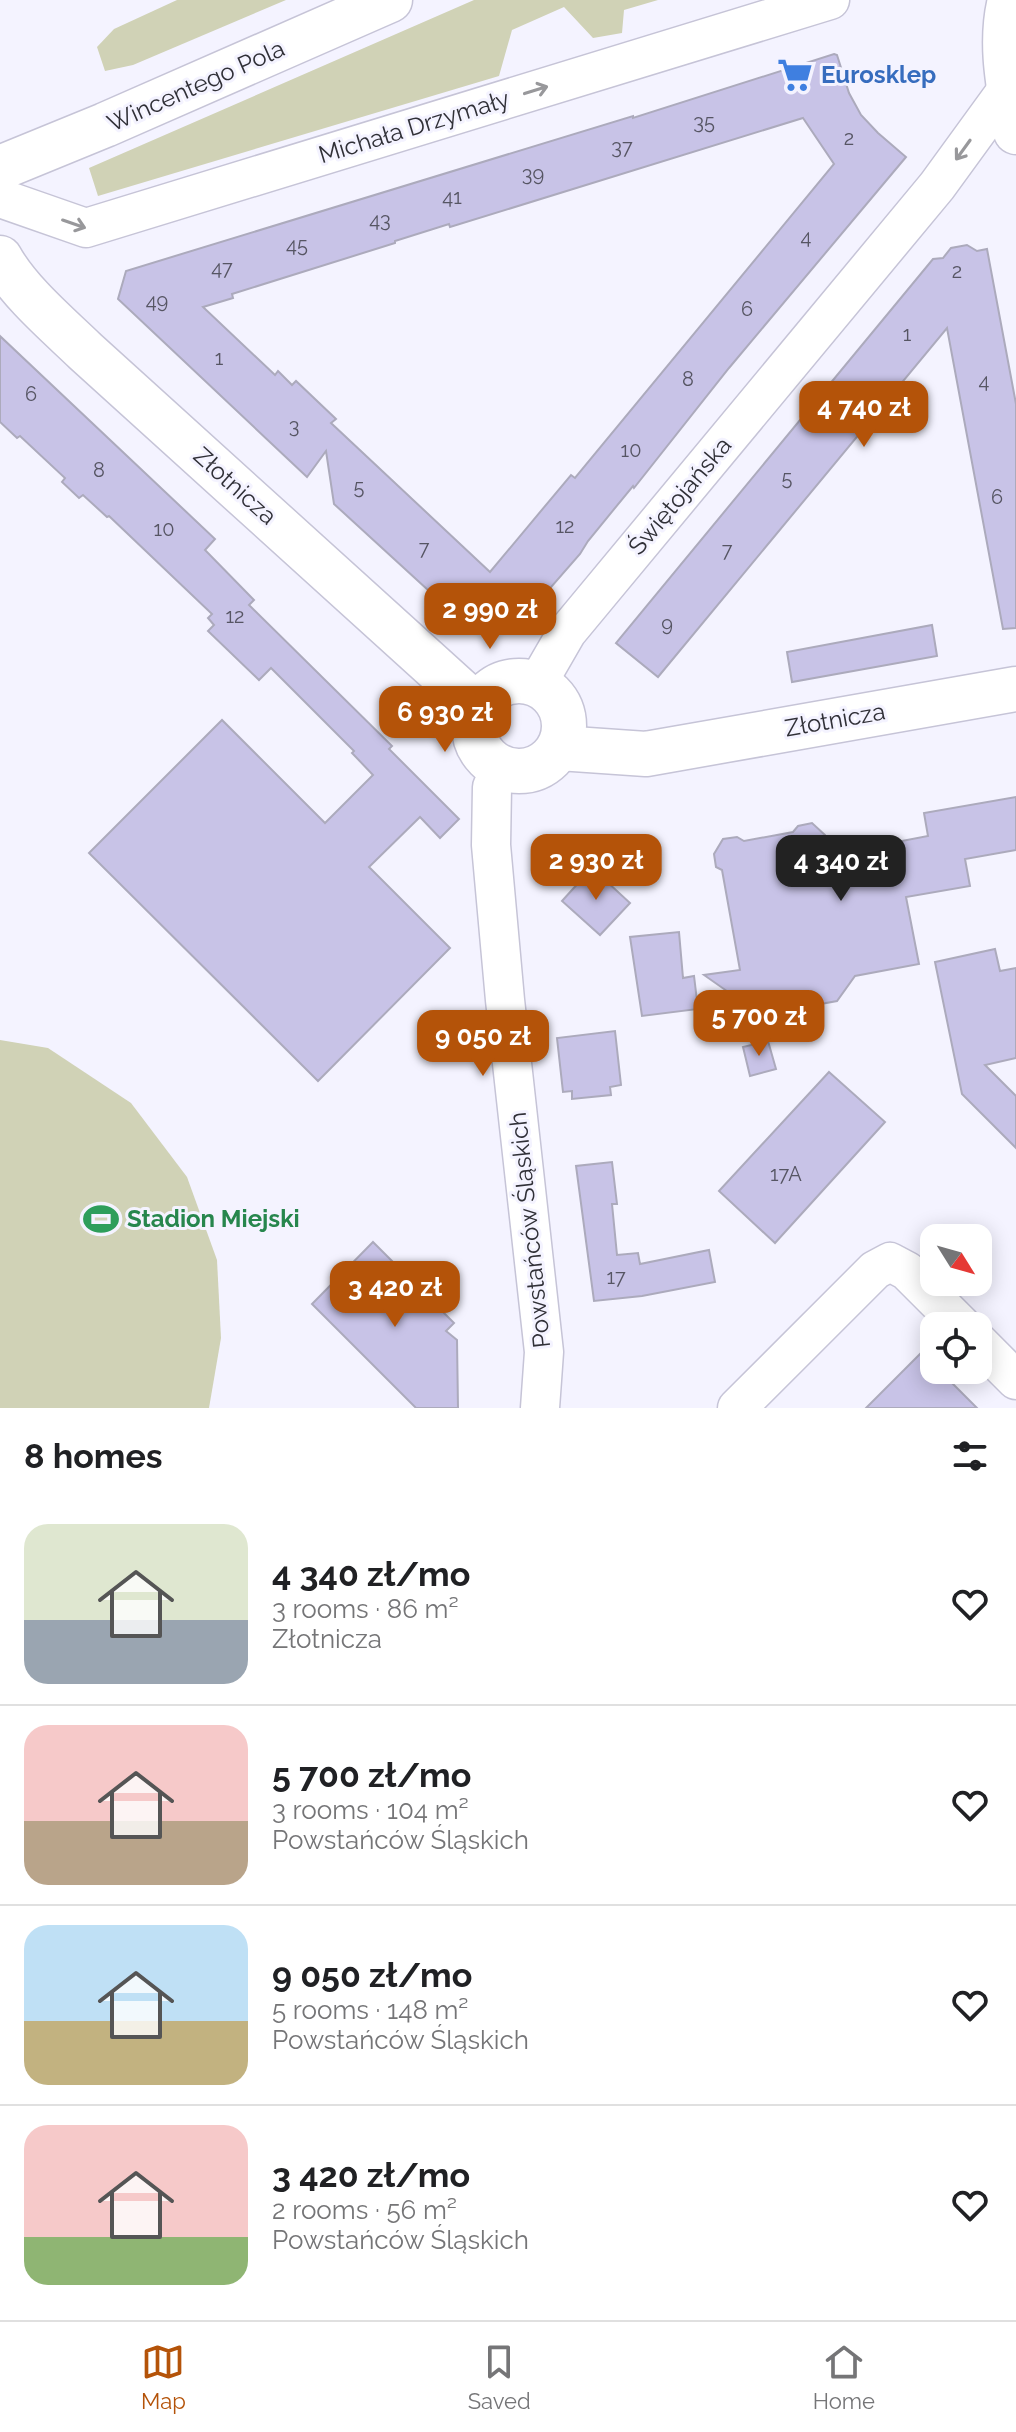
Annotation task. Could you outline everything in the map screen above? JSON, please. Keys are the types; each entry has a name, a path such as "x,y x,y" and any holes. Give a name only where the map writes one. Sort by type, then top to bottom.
{"street":[{"name":"Wincentego Pola","path":"0,168 390,0"},
{"name":"Michała Drzymały","path":"0,198 86,228 830,0"},
{"path":"1010,0 1005,34 1016,132"},
{"name":"Świętojańska","path":"537,684 567,632 937,186 1009,87"},
{"name":"Złotnicza","path":"0,258 85,351 478,707"},
{"path":"520,680 537,684 553,695 562,711 565,730 559,748 549,761 534,769 518,772 502,768 489,761 474,736 478,707 488,692 503,683 520,680"},
{"name":"Złotnicza","path":"559,748 646,754 1016,689"},
{"name":"Powstańców Śląskich","path":"502,768 492,787 491,845 544,1352 540,1408"},
{"path":"737,1408 875,1270 890,1262 907,1271 948,1312"},
{"path":"992,1356 1016,1380"}],"green space":[{"path":"177,0 286,0 133,65 105,71 97,47 114,29"},
{"path":"474,0 658,0 624,10 622,33 593,38 564,7 512,30 499,76 98,196 89,168"},
{"name":"Stadion Miejski","path":"0,1040 48,1048 131,1103 187,1177 217,1260 221,1338 209,1408 0,1408"}],"building":[{"path":"834,54 861,115 906,157 729,368 580,554 518,625 497,610 475,633 334,504 326,451 307,477 118,299 126,271","holes":["803,118 834,164 575,478 571,475 490,572 331,423 336,419 296,381 292,385 278,371 275,375 203,307 233,298 232,294 395,241 449,224 450,227"]},
{"path":"967,245 977,251 987,249 1016,404 1016,628 1003,629 947,328 658,677 616,643 933,259 943,258 951,248"},
{"path":"0,336 215,539 205,550 254,600 249,605 392,746 389,749 459,819 440,838 420,817 369,867 450,948 318,1081 89,853 222,720 325,823 373,775 352,753 354,751 271,668 259,680 208,631 214,625 208,618 212,614 109,516 83,495 79,498 62,482 65,478 20,436 17,438 0,422"},
{"path":"932,625 937,656 792,682 787,652"},
{"path":"1016,797 1016,850 965,859 970,886 906,897 919,964 855,976 837,1001 761,1015 704,975 740,970 722,870 716,867 714,854 723,839 737,837 744,841 793,832 798,826 812,823 825,835 829,855 928,836 924,813"},
{"path":"592,868 630,903 600,935 562,901"},
{"path":"679,932 683,978 694,976 698,1009 642,1016 630,937"},
{"path":"995,949 1000,971 1016,968 1016,1058 985,1065 1016,1096 1016,1148 962,1094 935,962"},
{"path":"615,1031 621,1085 610,1087 611,1095 572,1099 572,1091 563,1092 557,1038"},
{"path":"768,1041 776,1069 750,1076 743,1047"},
{"path":"829,1072 885,1122 775,1243 719,1191"},
{"path":"612,1162 617,1204 612,1204 617,1255 638,1253 640,1264 709,1250 715,1282 642,1296 594,1301 576,1166"},
{"path":"373,1242 454,1323 446,1331 457,1340 458,1408 416,1408 312,1304"},
{"path":"920,1354 920,1384 953,1384 977,1408 866,1408"}],"place":[{"name":"Eurosklep","path":"795,75"},
{"name":"Stadion Miejski","path":"101,1219"}]}
